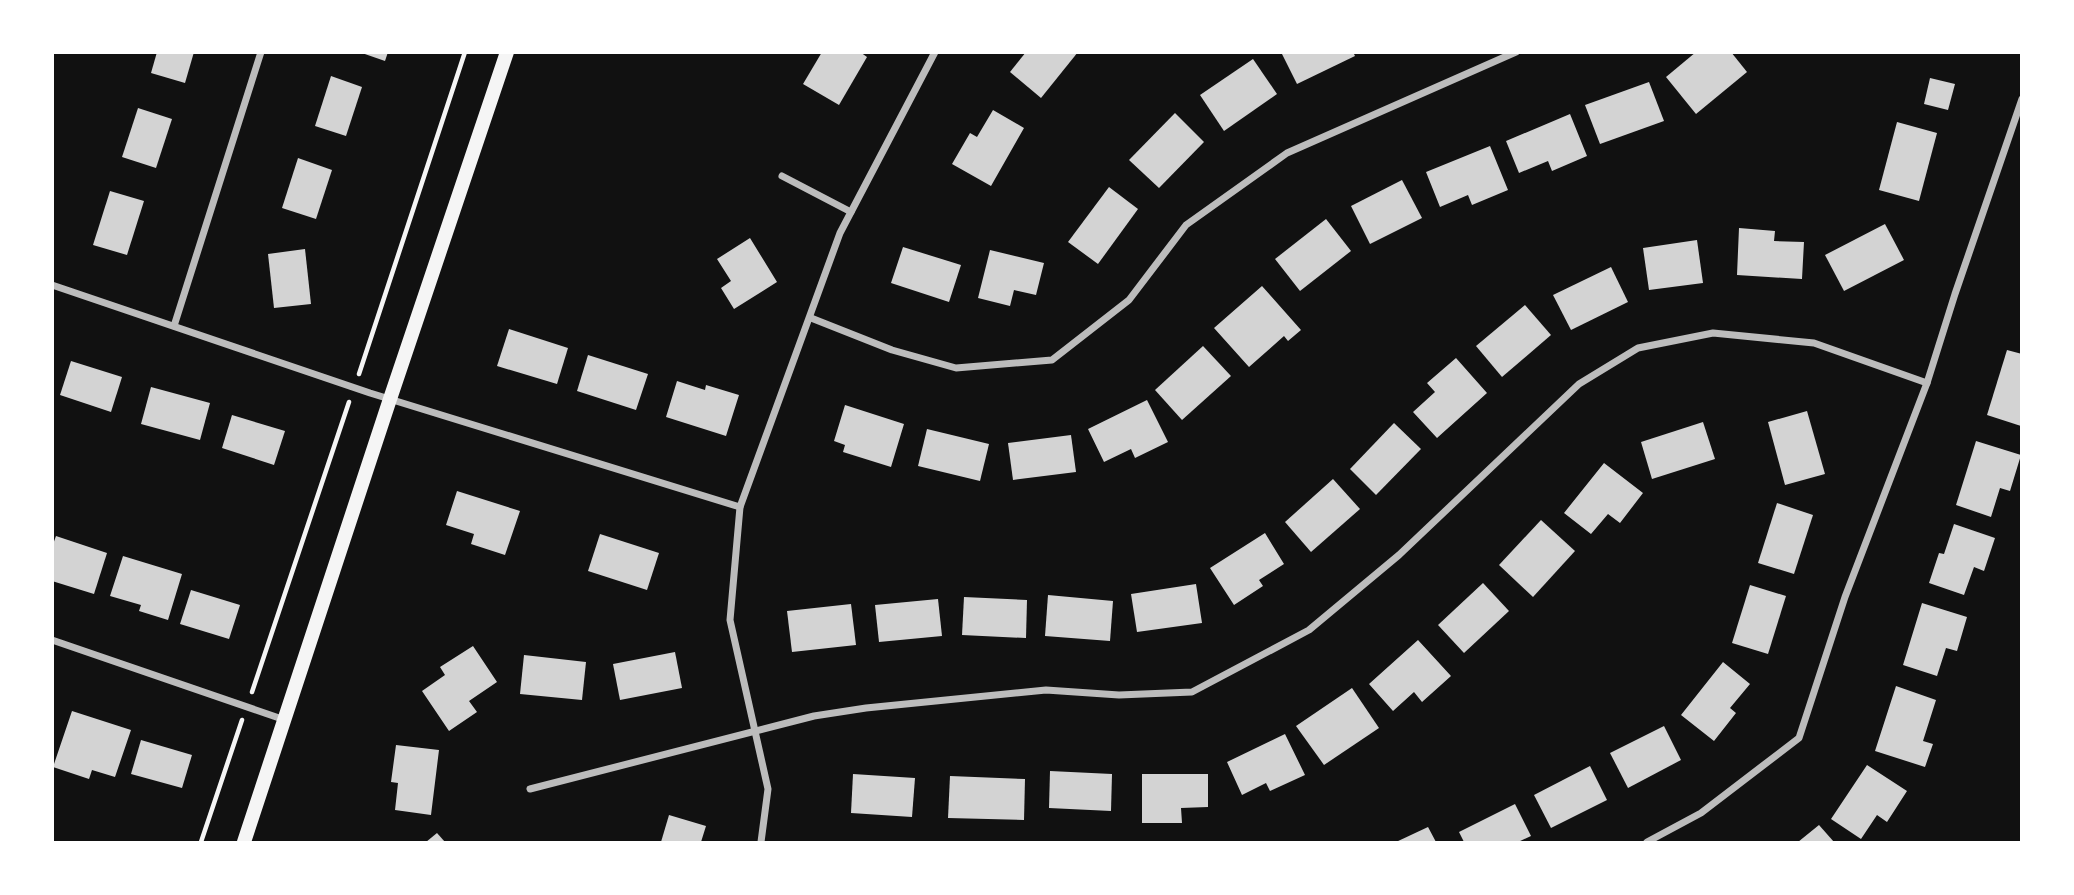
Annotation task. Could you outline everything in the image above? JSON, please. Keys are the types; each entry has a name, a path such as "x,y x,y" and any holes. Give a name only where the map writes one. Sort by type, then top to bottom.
{"main road":[{"path":"244,842 507,52"}],"street":[{"path":"174,326 261,52"},
{"path":"761,842 768,789 730,620 740,507 840,233 934,52"},
{"path":"811,318 892,350 956,369 1052,360 1129,300 1186,225 1287,153 1516,52"},
{"path":"1647,842 1701,813 1799,738 1845,597 1927,383 2021,99"},
{"path":"782,176 851,212"},
{"path":"52,285 370,393 740,507"},
{"path":"530,789 814,716 1046,690 1119,695 1192,692 1309,630 1399,555 1579,384 1638,348 1713,333 1814,343 1927,383"},
{"path":"52,640 285,720"}],"path":[{"path":"364,361 466,52"},
{"path":"256,682 344,418"},
{"path":"201,842 234,745"}],"building":[{"path":"157,52 194,52 185,83 151,73"},
{"path":"359,52 388,52 385,61"},
{"path":"822,52 860,52 867,57 839,105 803,84"},
{"path":"1026,52 1078,52 1041,98 1010,72"},
{"path":"1281,52 1353,52 1355,56 1297,84"},
{"path":"1696,52 1731,52 1747,72 1696,114 1666,77"},
{"path":"1253,59 1277,94 1224,131 1200,95"},
{"path":"331,76 362,87 346,136 315,126"},
{"path":"1930,78 1955,84 1948,110 1924,104"},
{"path":"1649,82 1664,121 1600,144 1585,105"},
{"path":"138,108 172,119 156,168 122,157"},
{"path":"993,110 1024,128 991,186 952,164 970,133 977,137"},
{"path":"1175,113 1204,142 1159,188 1129,160"},
{"path":"1570,114 1587,156 1552,171 1548,161 1519,173 1506,141"},
{"path":"1897,122 1937,133 1919,201 1879,190"},
{"path":"1490,146 1508,190 1472,205 1468,195 1440,207 1426,172"},
{"path":"298,158 332,170 316,219 282,208"},
{"path":"1402,180 1422,218 1370,244 1351,206"},
{"path":"1109,187 1138,209 1098,264 1068,242"},
{"path":"110,191 144,201 127,255 93,245"},
{"path":"1326,219 1351,251 1300,291 1275,259"},
{"path":"1885,224 1904,260 1844,291 1825,255"},
{"path":"1739,228 1775,231 1774,241 1804,242 1802,279 1737,275"},
{"path":"750,238 777,282 734,309 721,288 731,281 717,259"},
{"path":"1697,240 1703,283 1649,290 1643,248"},
{"path":"903,247 961,265 949,302 891,283"},
{"path":"305,249 311,304 274,308 268,254"},
{"path":"990,250 1044,263 1036,295 1014,290 1010,306 978,298"},
{"path":"1611,267 1628,302 1571,330 1553,295"},
{"path":"1262,286 1301,330 1288,341 1284,336 1249,367 1214,328"},
{"path":"1525,305 1551,335 1502,377 1476,346"},
{"path":"509,329 568,348 557,384 497,366"},
{"path":"1203,346 1231,376 1182,420 1155,390"},
{"path":"2007,350 2022,354 2021,426 1987,415"},
{"path":"588,355 648,374 636,410 577,391"},
{"path":"1456,358 1487,393 1437,438 1413,412 1435,392 1427,383"},
{"path":"71,361 122,377 111,412 60,395"},
{"path":"677,381 705,390 706,385 739,395 726,436 666,417"},
{"path":"151,387 210,403 200,440 141,424"},
{"path":"1147,400 1168,442 1135,458 1131,449 1104,462 1088,429"},
{"path":"845,405 904,424 891,467 843,452 845,445 834,441"},
{"path":"1807,411 1825,474 1785,485 1768,422"},
{"path":"232,415 285,431 274,465 222,448"},
{"path":"1703,422 1715,459 1652,479 1641,442"},
{"path":"1394,423 1421,449 1376,495 1350,469"},
{"path":"927,429 989,444 980,481 918,466"},
{"path":"1071,435 1076,472 1013,480 1008,443"},
{"path":"1976,441 2021,455 2010,491 2000,488 1991,517 1956,505"},
{"path":"1604,463 1643,493 1620,523 1608,514 1591,534 1564,513"},
{"path":"1333,479 1360,509 1311,552 1285,522"},
{"path":"457,491 520,511 505,555 471,544 474,534 446,525"},
{"path":"1777,503 1813,515 1794,574 1758,563"},
{"path":"1541,520 1575,551 1533,597 1499,565"},
{"path":"1954,524 1995,538 1984,571 1974,567 1964,595 1929,583 1939,553 1944,554"},
{"path":"1265,533 1284,564 1259,580 1263,586 1234,605 1210,568"},
{"path":"600,534 659,553 647,590 588,571"},
{"path":"56,536 107,553 94,594 52,581 52,547"},
{"path":"123,556 182,574 168,620 139,611 141,605 110,596"},
{"path":"1483,583 1509,611 1464,653 1438,625"},
{"path":"1196,584 1202,623 1137,632 1131,594"},
{"path":"1750,585 1786,596 1768,654 1732,643"},
{"path":"191,590 240,605 229,639 180,624"},
{"path":"1048,595 1113,601 1110,641 1045,636"},
{"path":"964,597 1027,600 1026,638 962,635"},
{"path":"938,599 942,636 879,642 875,605"},
{"path":"1922,603 1967,617 1957,651 1946,648 1937,676 1903,665"},
{"path":"851,604 856,645 792,652 787,611"},
{"path":"1418,640 1451,676 1422,702 1414,692 1393,711 1369,684"},
{"path":"473,646 497,682 469,701 477,712 449,731 422,691 445,675 440,667"},
{"path":"675,652 682,688 620,700 613,664"},
{"path":"524,655 586,662 582,700 520,694"},
{"path":"1723,662 1750,684 1730,708 1736,713 1714,741 1681,715"},
{"path":"1896,686 1936,700 1923,741 1933,744 1925,767 1875,751"},
{"path":"1352,688 1379,728 1324,765 1296,726"},
{"path":"72,711 131,730 115,777 92,770 89,779 53,767"},
{"path":"1664,726 1681,760 1628,788 1610,753"},
{"path":"1285,734 1305,775 1270,791 1266,783 1242,795 1227,762"},
{"path":"141,740 192,755 182,788 131,774"},
{"path":"396,745 439,750 431,815 395,810 398,783 391,782"},
{"path":"1867,765 1907,791 1887,822 1877,815 1861,839 1831,819"},
{"path":"1590,766 1607,800 1551,828 1534,795"},
{"path":"1050,771 1112,774 1111,811 1049,808"},
{"path":"853,774 915,778 912,817 851,813"},
{"path":"1142,774 1208,774 1208,807 1181,808 1182,823 1142,823"},
{"path":"950,776 1025,779 1024,820 948,818"},
{"path":"1515,804 1531,836 1518,842 1464,842 1459,832"},
{"path":"669,815 706,826 701,842 661,842"},
{"path":"1819,825 1834,842 1798,842"},
{"path":"1428,827 1436,842 1396,842"},
{"path":"437,833 445,842 426,842"}]}
